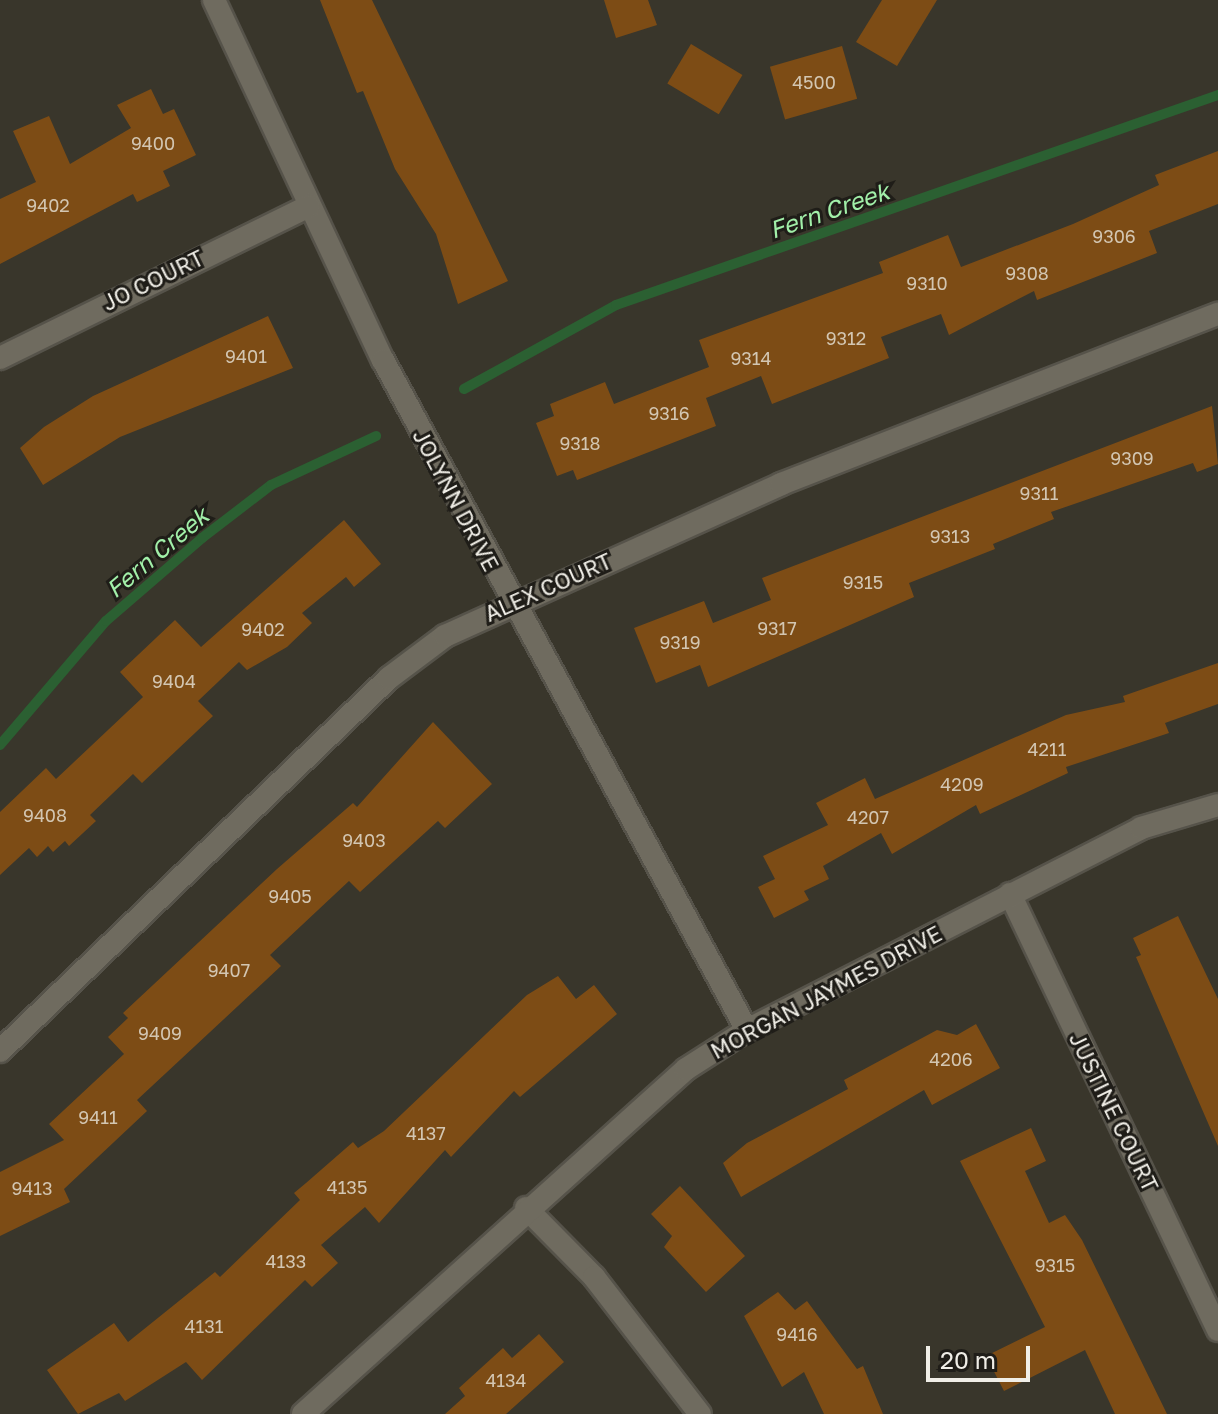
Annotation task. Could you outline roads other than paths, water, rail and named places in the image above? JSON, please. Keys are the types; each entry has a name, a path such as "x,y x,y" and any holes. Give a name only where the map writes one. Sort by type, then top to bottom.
{"street":[{"name":"JOLYNN DRIVE","path":"214,0 309,206 510,604 747,1030"},
{"name":"JO COURT","path":"0,358 309,206"},
{"name":"ALEX COURT","path":"0,1051 389,678 445,636 781,484 1218,314"},
{"name":"MORGAN JAYMES DRIVE","path":"303,1414 526,1208 686,1069 747,1030 1141,828 1218,805"},
{"name":"JUSTINE COURT","path":"1010,894 1218,1330"},
{"path":"526,1208 594,1277 700,1414"}],"waterway":[{"name":"Fern Creek","path":"464,389 616,305 1218,95"},
{"name":"Fern Creek","path":"0,745 106,621 202,538 271,485 376,436"}]}
